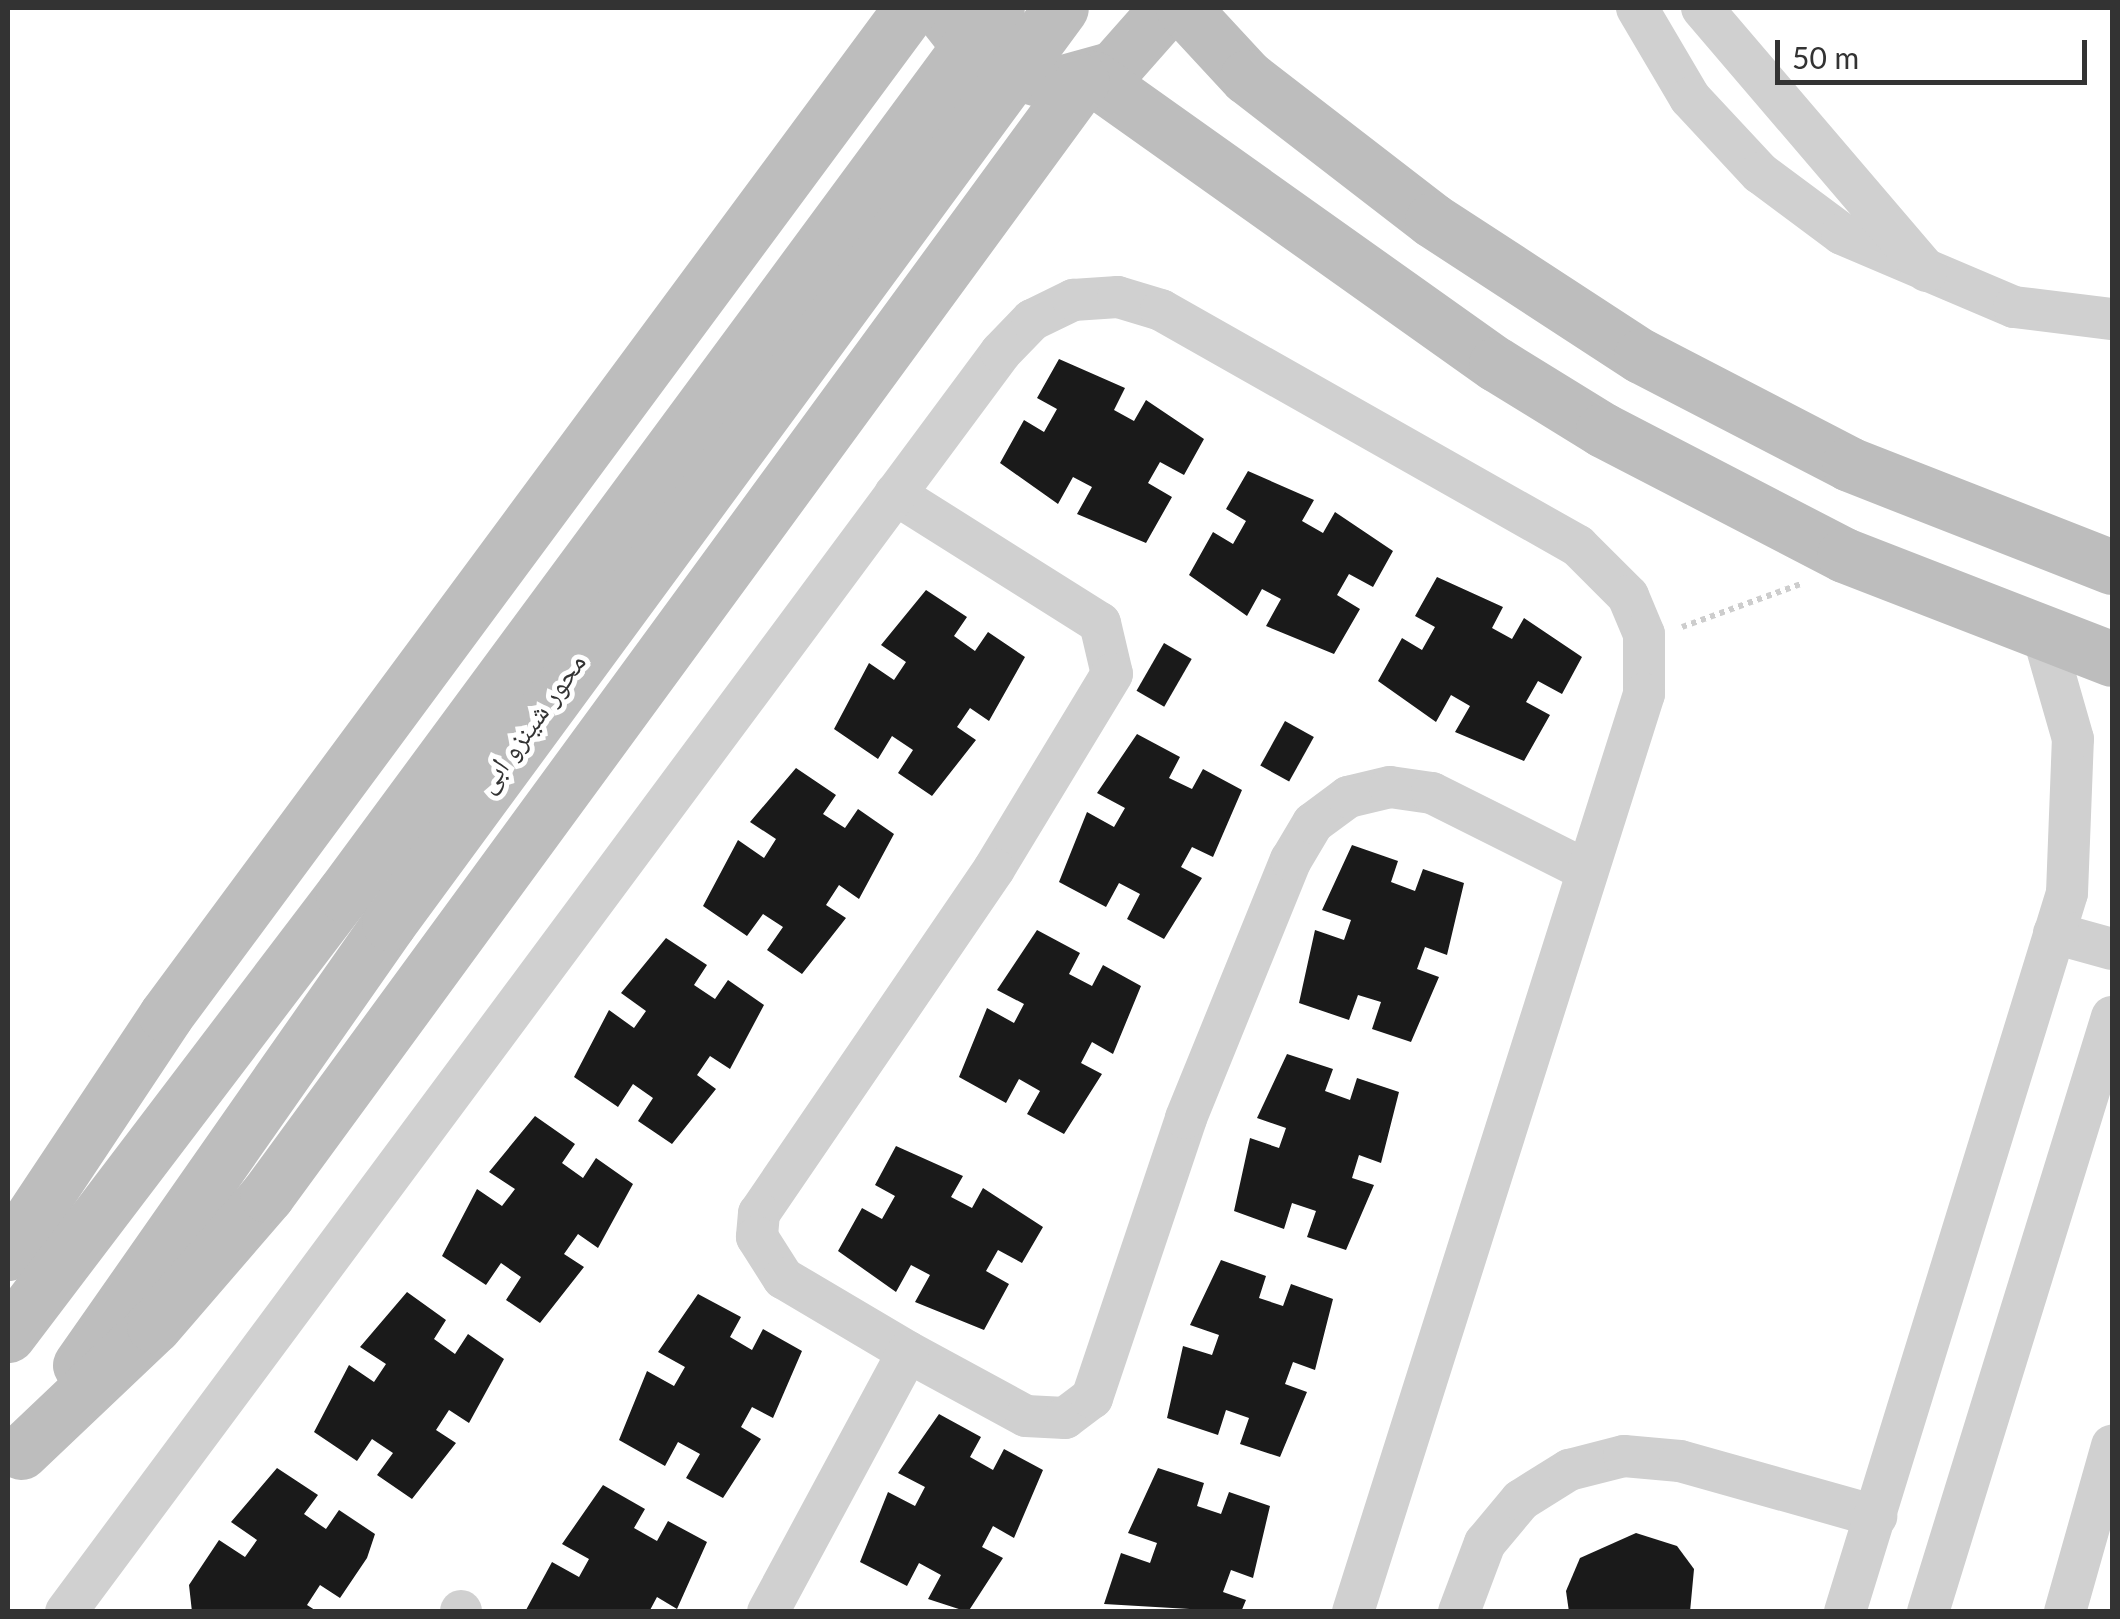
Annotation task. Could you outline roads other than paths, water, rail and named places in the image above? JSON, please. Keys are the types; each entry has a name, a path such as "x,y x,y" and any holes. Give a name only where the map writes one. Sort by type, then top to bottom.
{"main road":[{"path":"8,1253 166,1015 912,8"},
{"path":"938,8 962,45 1004,75 1087,80 1496,364 1722,496 1946,600 2112,659"},
{"name":"محور شينزو ابى","path":"8,1335 343,894 996,8"},
{"name":"محور شينزو ابى","path":"14,1461 388,923 1061,8"},
{"path":"1087,80 1134,54 1167,8"},
{"path":"1182,8 1247,77 1432,220 1760,422 1980,521 2112,567"},
{"name":"محور شينزو ابى","path":"14,1461 154,1326 267,1195 1087,80"},
{"path":"1722,496 1760,468 1760,422"},
{"path":"1946,600 1950,554 1980,521"}],"street":[{"path":"1637,8 1690,98 1760,173 1842,234 1934,280 2014,307 2112,319"},
{"path":"1702,8 1934,280"},
{"path":"66,1612 895,494 1032,320 1073,300 1118,297 1160,310 1578,546 1628,596 1644,634 1644,694 1582,868 1353,1612"},
{"path":"895,494 1100,623 1112,674 984,886 759,1212 757,1237 783,1278 908,1352 1026,1416 1065,1418 1092,1398 1186,1118 1291,860 1313,823 1348,797 1390,787 1432,794 1582,868"},
{"path":"1845,1612 2054,932 2077,790 2044,638"},
{"path":"2054,932 2112,949"},
{"path":"1928,1612 2112,1017"},
{"path":"768,1612 908,1352"},
{"path":"2065,1612 2112,1446"},
{"path":"1459,1612 1485,1543 1522,1500 1570,1470 1624,1456 1680,1460 1876,1516"}]}
